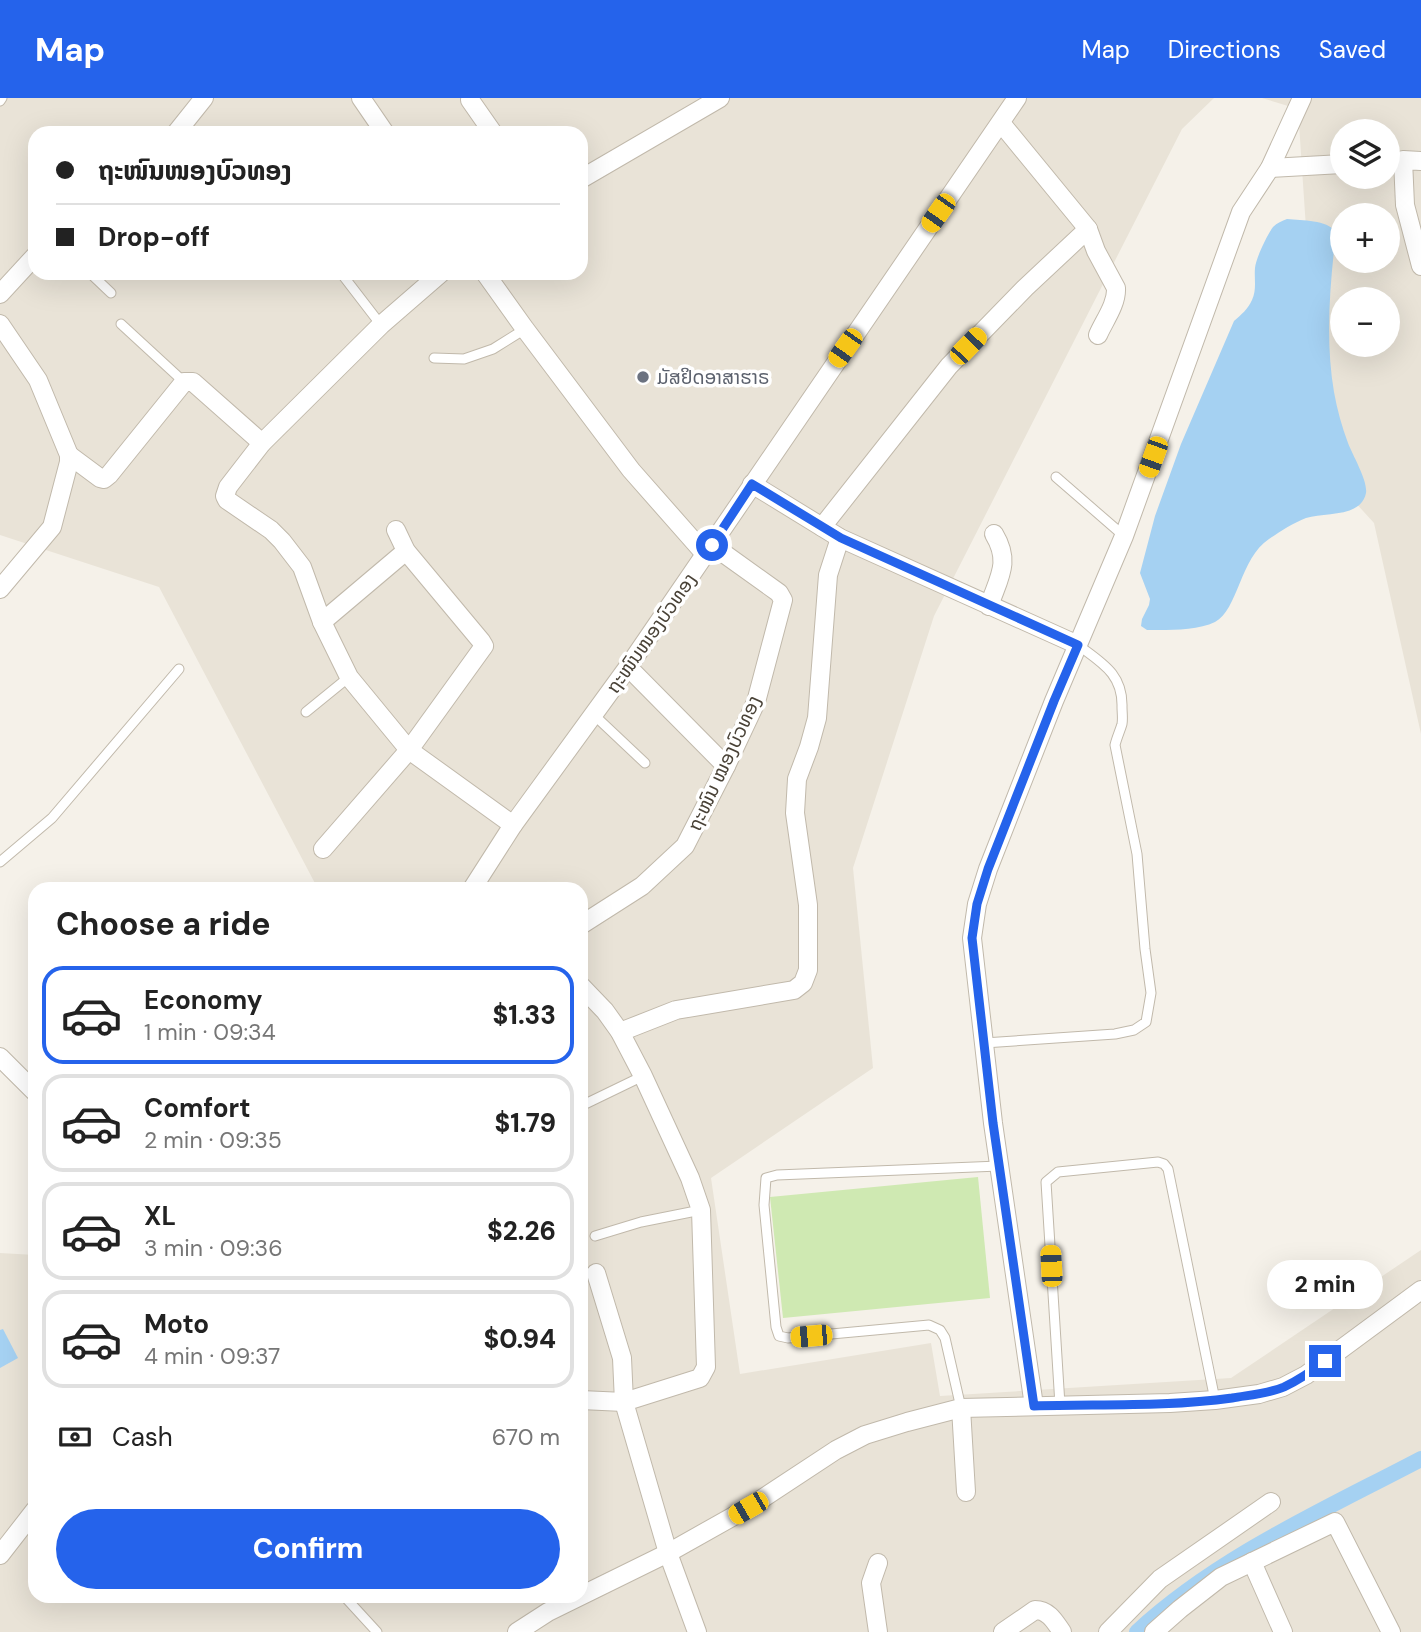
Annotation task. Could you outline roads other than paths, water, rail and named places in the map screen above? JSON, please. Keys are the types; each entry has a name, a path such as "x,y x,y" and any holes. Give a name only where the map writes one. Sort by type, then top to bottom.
{"street":[{"path":"182,126 204,98"},
{"path":"360,98 380,126"},
{"path":"588,174 720,98"},
{"name":"ຖະໜົນໜອງບົວທອງ","path":"476,882 513,825 709,550 1017,98"},
{"path":"1034,1406 999,1166 972,938 977,904 1054,701 1124,536 1241,212 1270,168 1302,98"},
{"path":"470,100 488,126"},
{"path":"1001,122 1088,229 1096,251 1116,288 1114,301 1098,335"},
{"path":"1404,161 1405,205 1421,265"},
{"path":"1270,168 1330,165"},
{"path":"821,527 949,366 1025,288 1088,229"},
{"path":"0,294 28,264"},
{"path":"433,280 381,325 262,443 228,487 225,496 271,530 302,567 322,622 349,677 409,750 513,825"},
{"path":"490,280 631,470 709,550"},
{"path":"0,324 38,380 68,455 68,467 52,527 0,589"},
{"path":"68,455 104,479 184,382 193,382 262,443"},
{"path":"752,484 841,538 1078,645"},
{"path":"323,849 409,750 484,646 406,551 396,530"},
{"path":"989,606 1004,558 1002,546 994,534"},
{"path":"620,1032 676,1010 794,990 803,982 808,970 808,905 795,813 797,779 817,718 828,575 841,538"},
{"name":"ຖະໜົນ ໝອງບົວທອງ","path":"588,921 642,886 685,846 756,702 783,600 779,593 709,550"},
{"path":"322,622 406,551"},
{"path":"628,667 726,766"},
{"path":"588,993 620,1032 643,1076 690,1178 701,1210 706,1367 700,1378 625,1402 588,1400"},
{"path":"0,1058 28,1084"},
{"path":"596,1273 622,1358 625,1402 668,1553 697,1632"},
{"path":"588,1593 668,1553 748,1508 836,1450 865,1435 961,1408 1170,1403 1259,1394 1306,1376 1421,1290"},
{"path":"961,1408 966,1492"},
{"path":"1108,1632 1160,1579 1271,1502"},
{"path":"0,1555 28,1519"},
{"path":"1154,1632 1221,1577 1335,1522 1391,1632"},
{"path":"1252,1562 1283,1632"},
{"path":"878,1563 871,1583 878,1632"},
{"path":"517,1632 567,1603"},
{"path":"1003,1632 1039,1609 1048,1614 1062,1632"}],"lane":[{"path":"97,280 111,293"},
{"path":"346,280 381,325"},
{"path":"121,324 184,382"},
{"path":"434,358 464,359 493,349 525,329"},
{"path":"1056,477 1124,536"},
{"path":"984,1043 1115,1034 1134,1030 1146,1022 1151,993 1137,853 1115,745 1122,723 1123,694 1120,684 1105,665 1078,645"},
{"path":"0,862 52,818 179,669"},
{"path":"306,712 349,677"},
{"path":"593,714 645,763"},
{"path":"588,1103 643,1076"},
{"path":"1060,1405 1046,1182 1058,1172 1158,1162 1168,1169 1215,1400"},
{"path":"961,1408 945,1338 940,1330 929,1325 788,1338 779,1336 774,1313 764,1184 766,1178 777,1175 999,1166"},
{"path":"595,1236 641,1222 701,1210"},
{"path":"350,1603 377,1632"}],"water":[{"path":"1287,219 1320,223 1330,227 1331,372 1342,424 1363,475 1366,493 1357,507 1341,513 1306,518 1269,539 1252,558 1229,607 1215,622 1191,628 1147,630 1141,626 1150,599 1140,573 1155,516 1181,444 1234,321 1254,296 1256,264 1262,247 1278,223"},
{"path":"3,1329 18,1358 0,1368 0,1330"}],"waterway":[{"path":"1137,1632 1168,1605 1273,1536 1421,1459"}],"place":[{"name":"ມັສຢິດອາສາຮາຣ","path":"643,377"}]}
